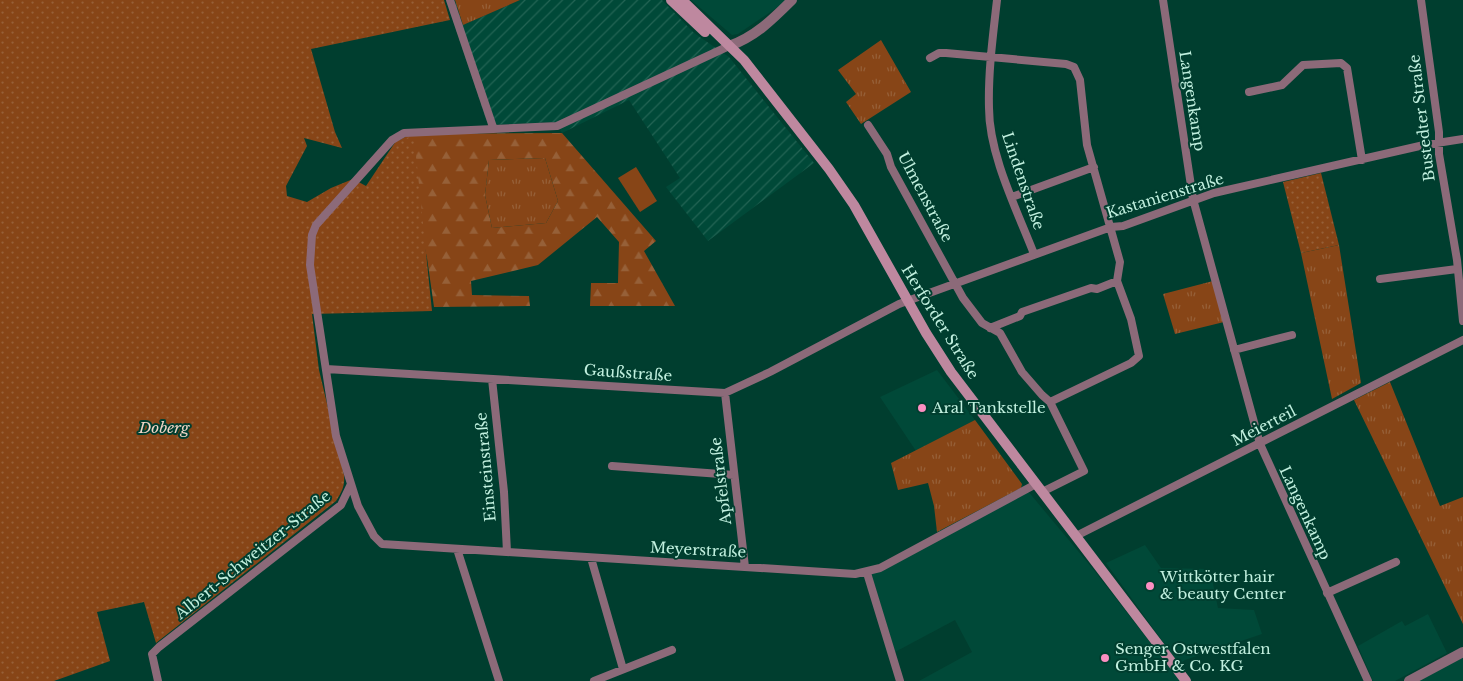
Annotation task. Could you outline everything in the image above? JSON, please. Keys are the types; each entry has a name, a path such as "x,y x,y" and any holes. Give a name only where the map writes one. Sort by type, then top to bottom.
{"main road":[{"name":"Herforder Straße","path":"671,0 714,39 729,46"},
{"name":"Herforder Straße","path":"682,0 744,60 829,169 854,205 908,301 951,372 1186,681"}],"street":[{"path":"450,0 493,127"},
{"path":"351,484 332,418 326,369 310,279 310,244 316,225 398,135 411,131 557,126 729,46 742,42 758,31 792,0"},
{"name":"Lindenstraße","path":"997,0 989,108 992,130 1012,197 1034,254"},
{"name":"Langenkamp","path":"1163,0 1193,199 1260,444 1368,681"},
{"name":"Bustedter Straße","path":"1421,0 1439,132 1438,142 1446,197 1451,213 1463,321"},
{"path":"930,58 939,53 946,53 1066,64 1074,67 1080,80 1084,128 1120,262 1117,282 1131,319 1139,356 1131,364 1050,402"},
{"path":"1249,92 1282,84 1304,64 1341,62 1347,68 1362,160"},
{"name":"Ulmenstraße","path":"868,125 887,154 891,167 963,298 982,323 1000,333 1022,372 1050,402 1084,470 1039,488"},
{"name":"Kastanienstraße","path":"908,301 1111,227 1123,226 1193,199 1438,142 1463,139"},
{"path":"1012,197 1094,168"},
{"path":"1380,280 1457,269"},
{"path":"990,328 1020,316 1022,312 1091,288 1096,289 1117,282"},
{"path":"725,393 908,301"},
{"path":"1234,350 1292,335"},
{"name":"Meierteil","path":"1076,536 1463,340"},
{"name":"Gaußstraße","path":"326,369 725,393"},
{"name":"Einsteinstraße","path":"492,379 504,492 507,552"},
{"name":"Apfelstraße","path":"725,393 745,566"},
{"path":"612,466 734,475"},
{"name":"Albert-Schweitzer-Straße","path":"158,681 152,654 341,504 351,484"},
{"name":"Meyerstraße","path":"351,484 358,506 374,536 382,544 591,558 867,573"},
{"path":"900,681 867,573 1039,488"},
{"path":"341,504 358,506"},
{"path":"457,549 499,681"},
{"path":"591,558 623,669"},
{"path":"1328,594 1396,562"},
{"path":"594,681 672,650"},
{"path":"1409,681 1463,652"}],"shaded area":[{"path":"446,0 455,0 463,25 520,0 662,0 694,33 729,57 814,163 708,241 666,187 680,178 629,100 562,133 555,122 488,125"},
{"path":"691,0 788,0 738,34 732,35"},
{"path":"937,370 975,420 916,451 880,397"},
{"path":"1022,484 1093,569 1180,681 919,681 972,652 955,620 895,652 871,573 939,540 937,532 1021,488"},
{"path":"1145,545 1161,568 1210,569 1218,608 1254,610 1262,634 1185,660 1179,664 1106,563"},
{"path":"1428,614 1447,653 1395,681 1373,681 1358,646 1402,621 1405,626"},
{"path":"1463,657 1463,681 1419,681"}],"green space":[{"name":"Doberg","path":"0,0 444,0 450,20 311,49 335,132 342,148 304,138 307,146 286,186 287,196 307,202 331,188 353,179 366,186 396,141 414,136 432,311 312,314 319,370 344,475 343,488 336,501 156,643 144,602 97,612 110,661 54,681 0,681"},
{"path":"455,0 520,0 463,25"},
{"path":"881,40 911,92 861,124 846,102 856,94 838,70"},
{"path":"562,133 656,241 644,251 675,306 590,306 591,283 618,283 619,242 597,217 538,265 471,281 472,295 529,296 530,306 434,307 427,258 401,139 411,134","holes":["545,158 558,201 546,223 492,228 485,195 489,160"]},
{"path":"545,158 558,201 546,223 492,228 485,195 489,160"},
{"path":"636,167 657,201 640,212 618,178"},
{"path":"1321,173 1339,245 1301,253 1283,182"},
{"path":"1339,245 1361,383 1332,399 1301,253"},
{"path":"1213,281 1224,322 1175,334 1163,294"},
{"path":"1390,382 1440,506 1463,497 1463,624 1354,400"},
{"path":"975,420 1022,484 1021,488 937,532 934,506 928,483 898,490 891,463"}],"place":[{"name":"Aral Tankstelle","path":"922,408"},
{"name":"Wittkötter hair & beauty Center","path":"1150,586"},
{"name":"Senger Ostwestfalen GmbH & Co. KG","path":"1105,658"}]}
